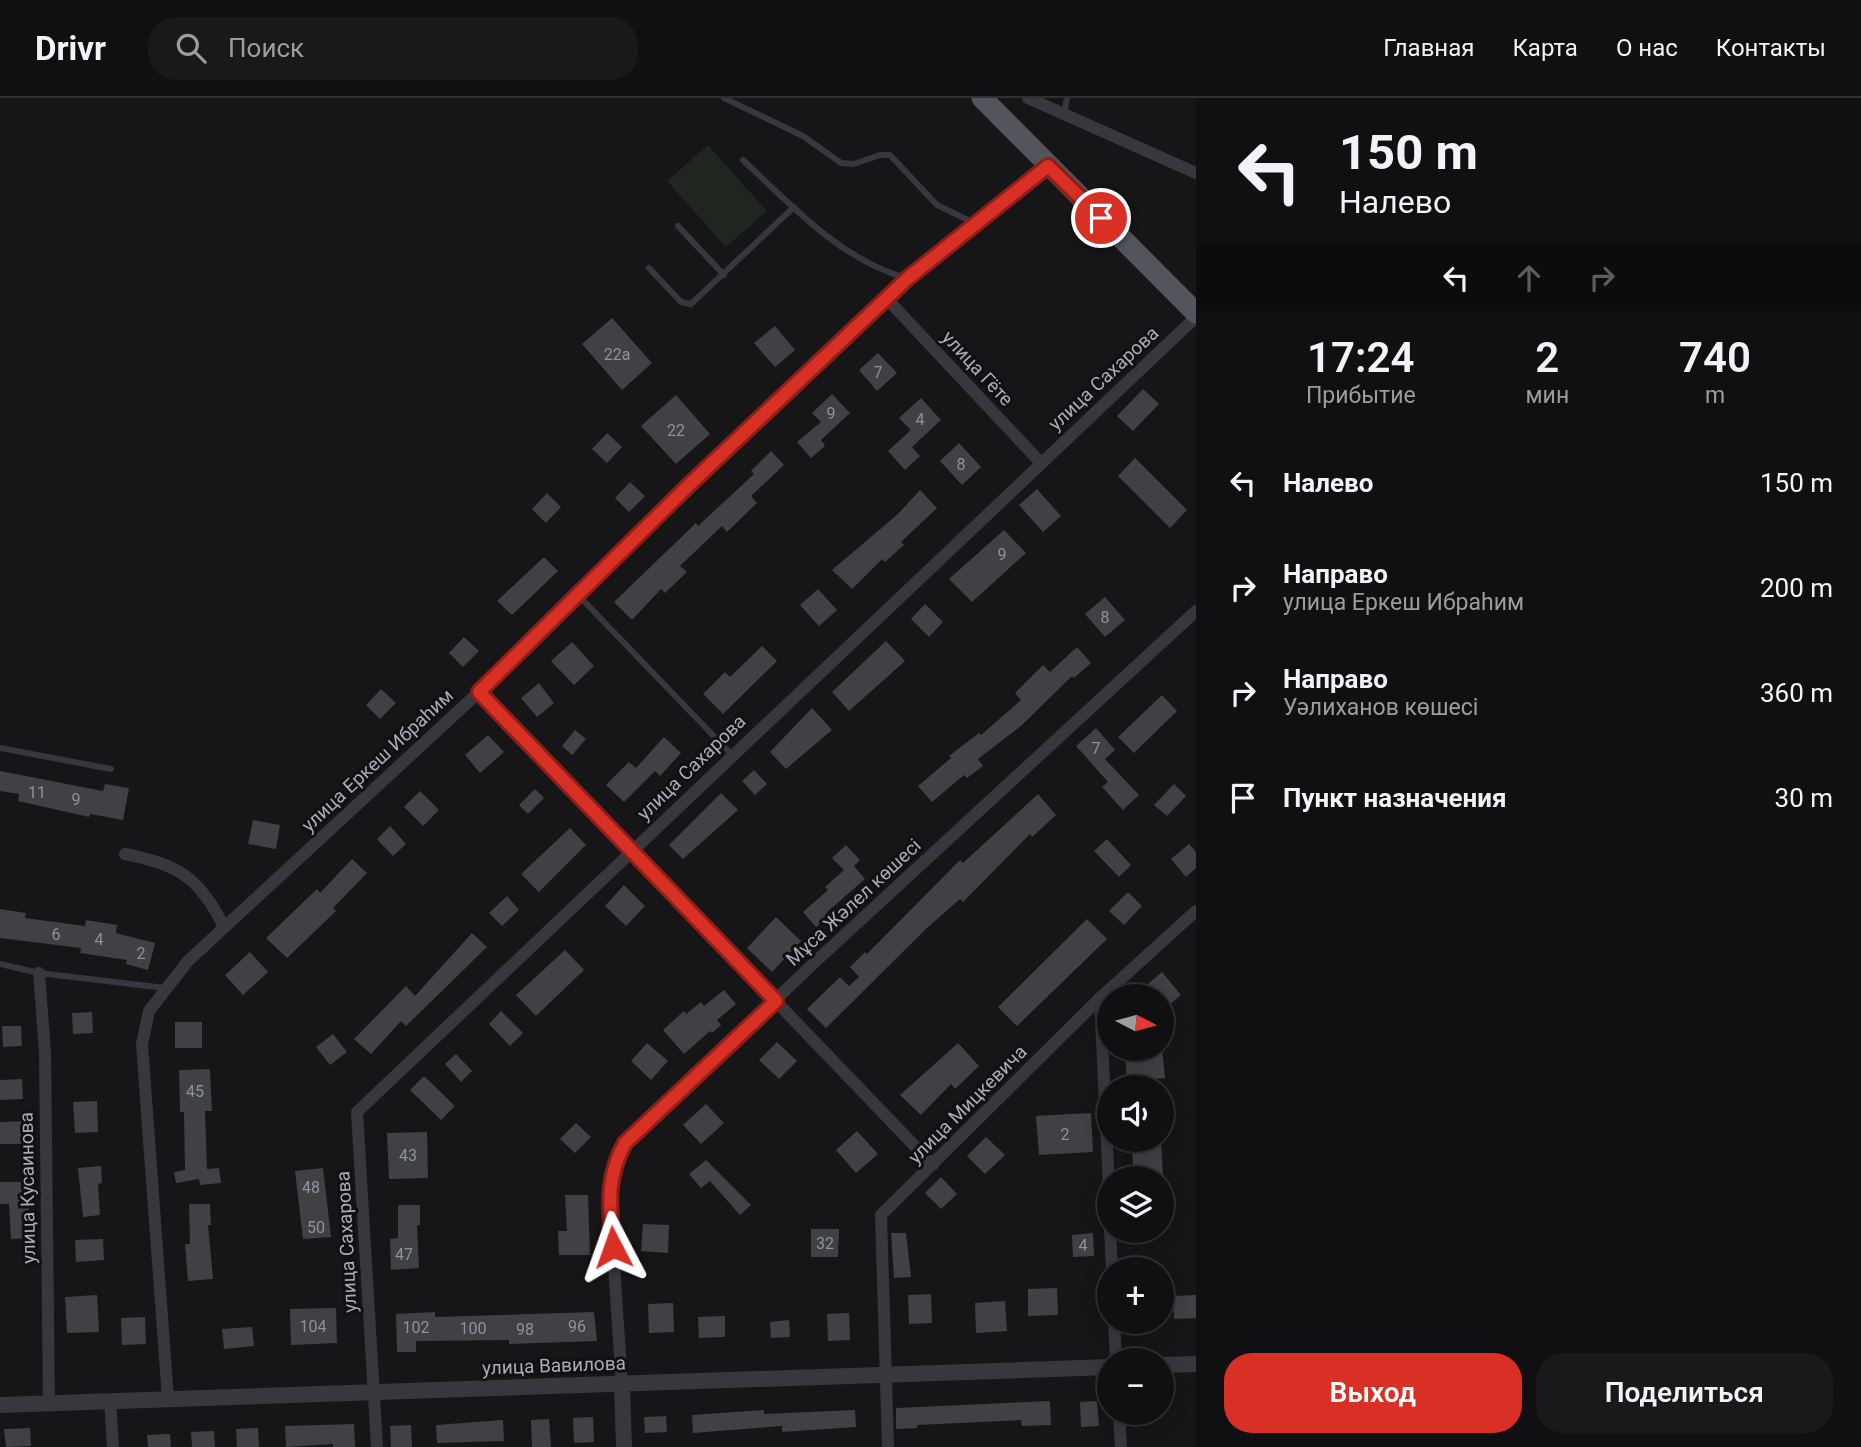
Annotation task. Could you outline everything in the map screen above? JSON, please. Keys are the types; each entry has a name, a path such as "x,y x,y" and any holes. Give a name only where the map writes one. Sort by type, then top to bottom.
{"main road":[{"path":"982,98 1196,315"}],"street":[{"path":"1028,98 1196,173"},
{"name":"улица Еркеш Ибраһим","path":"168,1399 142,1044 149,1011 165,988 188,961 479,692 689,485 908,278 1048,166"},
{"name":"улица Гёте","path":"887,299 1041,463"},
{"name":"улица Сахарова","path":"377,1447 357,1112 1196,315"},
{"name":"Мұса Жәлел көшесі","path":"622,1384 609,1192 613,1166 625,1143 1196,611"},
{"path":"479,692 933,1165"},
{"path":"125,854 173,866 195,882 211,901 224,927"},
{"name":"улица Мицкевича","path":"1115,984 1196,911"},
{"name":"улица Кусаинова","path":"39,973 45,1052 49,1404"},
{"name":"улица Мицкевича","path":"888,1447 881,1214 1097,1001"},
{"path":"1103,1061 1108,1166"},
{"path":"1174,1365 1196,1364"},
{"name":"улица Вавилова","path":"0,1405 1097,1367"},
{"path":"622,1384 624,1447"},
{"path":"110,1401 113,1447"},
{"path":"1120,1425 1121,1447"}],"lane":[{"path":"724,98 803,136 841,163 853,164 880,155 890,155 937,205 976,224"},
{"path":"1064,116 1067,98"},
{"path":"743,160 794,207 862,262 878,270 908,278"},
{"path":"649,268 686,305 696,301 794,207"},
{"path":"678,226 724,275"},
{"path":"578,594 732,755"},
{"path":"0,748 111,769"},
{"path":"0,964 39,973 165,988"}],"shaded area":[{"path":"708,145 767,211 726,247 667,181"}],"building":[{"path":"612,318 652,363 622,390 582,344"},
{"path":"775,326 795,350 775,367 754,343"},
{"path":"878,353 897,373 877,391 859,370"},
{"path":"1143,389 1159,404 1133,431 1117,416"},
{"path":"832,394 850,413 821,440 825,446 811,458 797,442 821,422 812,413"},
{"path":"676,395 710,434 676,464 641,426"},
{"path":"921,398 941,420 912,447 920,456 905,470 888,451 911,430 899,418"},
{"path":"607,433 622,447 607,463 592,449"},
{"path":"959,443 981,467 962,485 940,461"},
{"path":"771,451 784,465 751,496 757,503 727,532 722,526 680,566 687,572 665,593 661,589 632,620 614,602 696,523 698,526 754,474 751,471"},
{"path":"1135,458 1187,510 1170,528 1118,476"},
{"path":"630,482 645,496 629,512 615,498"},
{"path":"1037,489 1061,516 1043,532 1019,505"},
{"path":"920,490 937,508 901,542 904,545 885,562 882,559 852,589 832,570 898,514"},
{"path":"547,493 561,507 546,523 532,509"},
{"path":"1004,530 1026,553 972,602 949,579"},
{"path":"544,557 558,571 512,615 497,601"},
{"path":"818,589 837,610 819,626 800,605"},
{"path":"1105,597 1125,620 1105,637 1085,614"},
{"path":"925,604 943,622 929,637 911,619"},
{"path":"464,637 479,651 463,667 449,653"},
{"path":"886,641 905,661 849,711 832,692"},
{"path":"572,642 594,666 574,685 551,661"},
{"path":"762,646 777,661 723,714 703,694 725,672 730,677"},
{"path":"1077,647 1091,663 1074,678 1072,676 1021,726 978,759 983,766 967,778 964,775 932,802 918,786 951,758 949,756 979,733 981,735 1021,700 1015,693 1043,665 1050,672"},
{"path":"539,683 554,703 537,717 521,698"},
{"path":"381,689 396,703 380,719 366,705"},
{"path":"1162,695 1177,711 1134,753 1118,737"},
{"path":"812,708 832,730 786,769 770,752"},
{"path":"1096,728 1115,750 1105,759 1139,795 1123,810 1102,787 1108,782 1076,746"},
{"path":"575,730 586,739 572,755 562,746"},
{"path":"488,735 504,752 480,773 465,755"},
{"path":"664,737 681,753 660,776 655,771 624,802 606,785 629,762 636,768"},
{"path":"754,770 767,784 755,795 742,781"},
{"path":"0,771 103,791 105,784 129,788 123,820 90,814 89,817 18,801 19,794 0,791"},
{"path":"1174,784 1186,796 1167,816 1154,805"},
{"path":"535,789 544,798 528,814 519,805"},
{"path":"420,791 439,810 423,826 404,807"},
{"path":"721,793 738,810 683,859 669,845"},
{"path":"1038,794 1056,815 1032,837 1030,834 963,902 960,899 927,928 826,1028 807,1009 840,977 849,986 859,977 850,967 865,952 867,954 960,860 963,863"},
{"path":"253,820 280,825 276,849 248,844"},
{"path":"390,826 406,844 393,856 377,839"},
{"path":"570,828 586,845 539,892 521,874"},
{"path":"1107,839 1131,865 1119,877 1094,851"},
{"path":"1189,844 1196,852 1196,868 1186,877 1171,859"},
{"path":"846,845 860,860 854,866 865,879 826,913 829,916 816,927 803,912 828,890 825,887 844,870 832,858"},
{"path":"352,859 367,873 333,908 336,911 287,958 266,938 317,889 320,893"},
{"path":"624,885 645,906 626,926 605,906"},
{"path":"1128,892 1142,906 1124,925 1109,911"},
{"path":"507,896 519,910 502,926 489,913"},
{"path":"0,909 26,913 25,918 85,926 86,920 117,925 116,933 155,943 148,970 126,964 127,960 80,953 81,948 0,938"},
{"path":"776,917 801,941 772,972 747,948"},
{"path":"1087,919 1107,939 1017,1026 998,1007"},
{"path":"472,933 487,947 406,1026 401,1021 371,1054 354,1039 406,986 415,996"},
{"path":"565,950 584,970 536,1016 516,995"},
{"path":"250,952 268,972 243,995 225,975"},
{"path":"1162,972 1172,984 1148,984"},
{"path":"1174,987 1181,995 1174,1001"},
{"path":"724,990 736,1004 717,1020 721,1025 684,1054 663,1030 684,1011 686,1014 701,1002 704,1006"},
{"path":"501,1011 523,1033 510,1046 489,1024"},
{"path":"92,1012 93,1033 73,1034 72,1013"},
{"path":"175,1022 202,1022 202,1048 175,1048"},
{"path":"2,1026 21,1026 22,1046 3,1047"},
{"path":"333,1034 347,1052 330,1065 316,1047"},
{"path":"777,1042 797,1061 779,1079 759,1060"},
{"path":"647,1043 668,1061 651,1080 631,1061"},
{"path":"958,1043 979,1066 955,1089 951,1084 921,1115 900,1095"},
{"path":"456,1054 472,1071 461,1082 445,1064"},
{"path":"1126,1061 1163,1061 1165,1075 1127,1075"},
{"path":"210,1069 212,1111 205,1111 207,1169 219,1168 221,1183 200,1185 199,1179 176,1183 174,1172 185,1170 184,1112 180,1112 179,1070"},
{"path":"424,1076 455,1106 441,1120 410,1090"},
{"path":"22,1079 23,1099 0,1100 0,1080"},
{"path":"97,1101 98,1132 75,1133 73,1102"},
{"path":"706,1104 724,1123 701,1144 683,1125"},
{"path":"1091,1113 1093,1152 1039,1155 1036,1116"},
{"path":"28,1121 28,1144 0,1144 0,1122"},
{"path":"576,1123 591,1137 575,1153 560,1139"},
{"path":"857,1131 878,1154 856,1173 836,1150"},
{"path":"427,1132 428,1178 389,1179 387,1133"},
{"path":"986,1137 1005,1155 985,1174 967,1156"},
{"path":"1132,1152 1162,1152 1162,1166 1133,1166"},
{"path":"706,1160 751,1205 740,1215 710,1181 701,1188 689,1174"},
{"path":"101,1166 102,1183 98,1184 100,1215 83,1217 78,1168"},
{"path":"323,1168 331,1237 303,1239 295,1171"},
{"path":"941,1177 957,1194 941,1209 925,1193"},
{"path":"0,1182 26,1182 32,1238 11,1239 9,1204 0,1204"},
{"path":"565,1195 588,1195 590,1255 559,1255 558,1231 567,1231"},
{"path":"189,1204 210,1204 211,1225 208,1225 213,1279 188,1281 185,1244 190,1244"},
{"path":"398,1205 420,1205 420,1225 417,1225 419,1268 391,1270 390,1239 398,1238"},
{"path":"643,1224 669,1225 668,1253 641,1251"},
{"path":"811,1229 839,1229 838,1257 811,1257"},
{"path":"891,1233 906,1233 911,1277 894,1278"},
{"path":"1093,1233 1094,1256 1073,1257 1072,1235"},
{"path":"103,1239 104,1260 76,1262 75,1240"},
{"path":"1057,1288 1058,1315 1028,1316 1028,1289"},
{"path":"931,1294 932,1323 909,1324 908,1295"},
{"path":"97,1295 99,1332 67,1333 65,1297"},
{"path":"1196,1295 1196,1318 1174,1319 1174,1296"},
{"path":"1005,1301 1007,1331 976,1333 975,1303"},
{"path":"673,1303 674,1332 649,1333 648,1304"},
{"path":"336,1308 337,1343 291,1345 290,1309"},
{"path":"435,1312 435,1317 594,1312 597,1341 509,1344 509,1340 416,1341 416,1352 397,1352 396,1314"},
{"path":"849,1313 850,1340 828,1341 827,1314"},
{"path":"725,1316 725,1337 699,1338 698,1317"},
{"path":"145,1317 146,1344 122,1345 121,1318"},
{"path":"789,1320 790,1337 771,1338 770,1322"},
{"path":"252,1327 254,1346 224,1349 222,1329"},
{"path":"1050,1401 1051,1425 1022,1426 1021,1420 917,1425 917,1428 896,1429 896,1408"},
{"path":"1097,1401 1099,1426 1081,1427 1080,1402"},
{"path":"764,1410 764,1414 855,1410 856,1427 782,1432 782,1426 693,1433 692,1415"},
{"path":"666,1416 667,1432 645,1433 644,1417"},
{"path":"593,1417 594,1442 574,1443 573,1418"},
{"path":"549,1419 551,1447 532,1447 531,1420"},
{"path":"503,1420 504,1441 437,1443 436,1425"},
{"path":"354,1424 355,1447 333,1447 333,1444 286,1447 285,1426"},
{"path":"411,1425 412,1447 391,1447 390,1426"},
{"path":"30,1428 31,1446 6,1447 4,1429"},
{"path":"258,1428 259,1447 237,1447 236,1429"},
{"path":"214,1431 215,1447 192,1447 191,1432"},
{"path":"170,1434 171,1447 148,1447 147,1435"}],"route":[{"path":"613,1247 609,1192 613,1166 625,1143 776,1001 479,692 689,485 908,278 1048,166 1101,218"}]}
